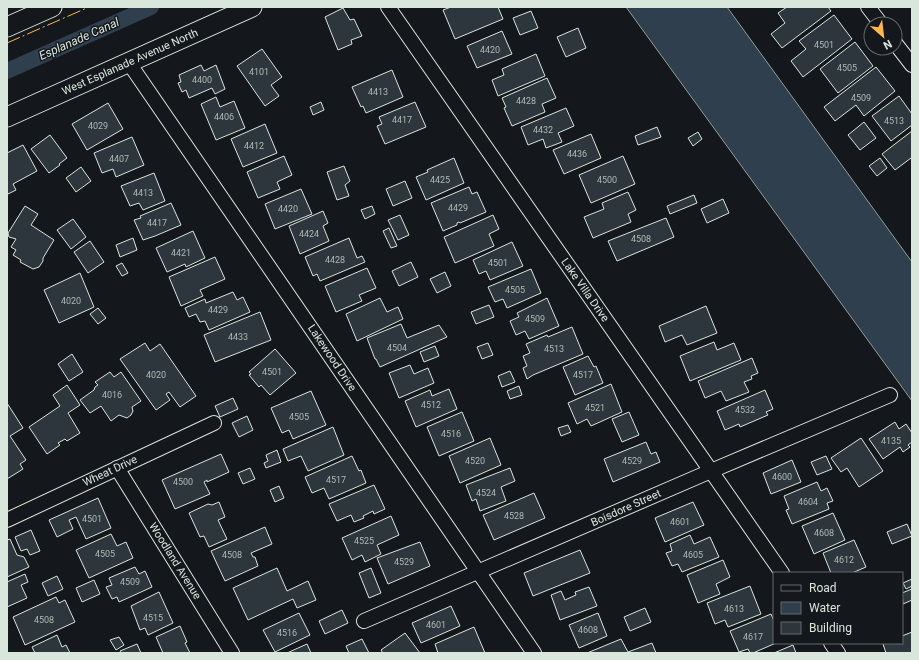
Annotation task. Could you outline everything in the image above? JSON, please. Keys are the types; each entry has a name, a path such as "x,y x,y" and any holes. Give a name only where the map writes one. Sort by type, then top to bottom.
{"main road":[{"path":"7,27 52,7"},
{"name":"West Esplanade Avenue North","path":"7,117 252,7"}],"street":[{"name":"Lake Villa Drive","path":"388,7 781,572"},
{"path":"868,7 875,16"},
{"path":"903,53 912,65"},
{"name":"Lakewood Drive","path":"130,63 534,653"},
{"name":"Boisdore Street","path":"364,621 890,395"},
{"name":"Wheat Drive","path":"7,520 214,423"},
{"name":"Woodland Avenue","path":"117,468 232,653"},
{"path":"832,644 838,653"}],"water":[{"path":"626,7 727,7 912,262 912,401"}],"building":[{"path":"451,7 498,7 503,19 455,39 443,10"},
{"path":"787,7 828,7 831,11 782,48 771,34 785,23 778,13"},
{"path":"343,8 350,20 354,19 362,36 351,40 352,44 338,50 325,17"},
{"path":"531,11 538,28 520,35 513,18"},
{"path":"834,15 852,39 803,77 791,61 806,49 799,41"},
{"path":"578,28 586,48 566,57 557,37"},
{"path":"502,31 512,54 477,68 467,46"},
{"path":"855,42 863,53 863,56 866,56 873,66 838,93 820,69"},
{"path":"262,49 282,77 271,85 279,96 265,106 237,66"},
{"path":"536,54 545,76 498,96 492,80 504,75 502,69"},
{"path":"201,65 204,71 216,65 225,89 215,94 212,88 189,98 186,90 182,92 178,83 181,82 179,75"},
{"path":"876,67 895,91 864,116 856,105 835,121 824,107"},
{"path":"392,70 403,97 366,113 363,106 361,107 352,87"},
{"path":"547,78 556,98 542,104 545,112 512,126 504,108 506,107 502,98"},
{"path":"899,96 912,114 912,125 891,141 872,116"},
{"path":"216,97 220,107 234,101 245,128 216,140 201,104"},
{"path":"321,102 324,110 313,115 310,107"},
{"path":"415,102 426,127 385,144 377,126 382,124 379,117"},
{"path":"108,103 123,129 87,150 72,124"},
{"path":"566,108 574,126 558,133 562,142 546,148 543,139 528,145 521,127"},
{"path":"864,122 876,138 860,150 848,135"},
{"path":"265,124 277,153 243,167 231,139"},
{"path":"657,127 661,137 638,145 635,136"},
{"path":"912,131 912,160 911,158 895,170 882,154"},
{"path":"698,132 702,139 693,146 688,138"},
{"path":"591,134 601,158 564,174 553,150"},
{"path":"50,135 67,158 49,173 31,149"},
{"path":"132,137 144,165 116,177 113,169 102,173 94,153"},
{"path":"23,145 37,171 13,184 16,190 8,194 7,153"},
{"path":"284,156 292,175 277,182 280,189 258,198 247,172"},
{"path":"623,156 635,184 591,203 579,175"},
{"path":"454,158 464,183 426,200 416,177 428,172 427,170"},
{"path":"880,158 887,168 877,176 869,166"},
{"path":"344,166 350,181 345,185 349,196 337,200 327,172"},
{"path":"81,167 91,181 76,192 66,178"},
{"path":"154,173 165,201 143,210 139,203 130,206 121,186"},
{"path":"405,181 412,198 393,206 386,189"},
{"path":"469,187 472,194 477,192 486,212 460,223 459,222 457,225 443,231 431,203"},
{"path":"301,189 312,214 275,229 265,204"},
{"path":"628,192 636,210 628,214 631,222 593,238 584,217 604,209 602,203"},
{"path":"694,195 697,203 670,214 667,206"},
{"path":"723,199 729,213 707,223 701,209"},
{"path":"171,203 181,225 143,240 134,220"},
{"path":"25,206 38,214 31,225 54,240 39,267 33,269 20,262 21,260 13,255 16,250 11,247 16,239 9,237 8,233"},
{"path":"372,206 375,214 365,219 361,210"},
{"path":"323,211 328,223 323,226 329,241 300,254 289,226"},
{"path":"400,215 409,235 398,240 388,220"},
{"path":"493,215 499,229 489,234 494,246 455,263 444,237"},
{"path":"666,218 674,237 617,261 608,241"},
{"path":"73,219 86,237 71,249 57,230"},
{"path":"389,228 397,246 391,248 383,231"},
{"path":"193,231 205,258 186,267 185,264 167,272 156,248"},
{"path":"133,238 137,250 120,257 116,245"},
{"path":"349,238 357,258 362,256 365,262 320,281 317,274 313,276 305,257"},
{"path":"90,241 104,262 88,273 74,252"},
{"path":"512,242 523,266 490,280 486,271 479,274 473,260"},
{"path":"215,257 225,279 200,290 203,296 181,306 169,277"},
{"path":"411,262 418,277 399,286 392,271"},
{"path":"122,263 128,273 122,276 116,266"},
{"path":"367,268 376,288 359,295 362,301 336,312 325,286"},
{"path":"531,269 541,293 507,308 503,299 495,302 488,287"},
{"path":"445,272 451,286 437,293 430,279"},
{"path":"80,273 94,307 59,323 44,290"},
{"path":"233,292 237,300 243,297 250,312 209,330 205,321 200,322 196,314 189,317 185,308 205,299 206,303"},
{"path":"380,298 387,312 398,307 403,319 357,341 346,314"},
{"path":"547,298 559,326 529,339 525,331 516,335 510,321 519,317 517,313"},
{"path":"489,305 494,317 476,324 471,312"},
{"path":"706,306 717,333 687,345 682,335 665,342 659,326"},
{"path":"98,308 106,318 98,324 90,314"},
{"path":"260,312 271,340 215,362 204,335"},
{"path":"401,324 407,338 439,325 447,337 380,367 375,359 367,338"},
{"path":"572,327 583,354 533,375 527,379 523,368 527,366 523,356 530,353 526,344"},
{"path":"714,342 717,350 734,343 741,360 690,381 680,356"},
{"path":"145,343 150,351 160,344 196,396 180,407 169,392 166,394 170,400 156,410 120,359"},
{"path":"488,343 493,355 482,359 477,347"},
{"path":"435,346 439,356 424,362 420,352"},
{"path":"275,349 296,373 270,395 261,385 259,387 249,375 251,374 249,372"},
{"path":"72,354 83,372 69,381 58,364"},
{"path":"588,356 594,367 596,366 603,383 575,395 563,367"},
{"path":"752,358 758,373 751,376 752,379 744,382 749,392 726,401 721,391 705,398 698,381"},
{"path":"410,365 414,374 428,368 434,383 399,398 389,373"},
{"path":"510,371 515,382 502,387 498,376"},
{"path":"110,372 114,377 121,372 141,401 132,407 133,411 127,418 119,415 111,421 101,406 90,413 80,400 94,390 98,385 95,382"},
{"path":"611,384 622,412 591,426 587,419 577,424 568,403"},
{"path":"67,385 80,405 68,413 80,433 67,441 65,439 58,443 60,445 47,454 29,427 60,406 53,395"},
{"path":"519,386 522,395 510,399 507,391"},
{"path":"449,389 457,409 416,427 405,401 430,390 432,396"},
{"path":"765,390 773,409 766,412 768,415 740,427 739,424 725,430 717,411"},
{"path":"311,391 326,425 293,439 289,430 282,433 271,408"},
{"path":"233,398 238,409 220,417 215,406"},
{"path":"7,403 23,428 10,436 26,460 20,464 23,469 7,479"},
{"path":"462,412 474,441 439,456 427,427"},
{"path":"629,412 639,435 622,442 612,419"},
{"path":"247,416 253,430 239,437 232,423"},
{"path":"895,422 899,429 906,424 912,433 912,442 908,445 910,447 903,452 900,447 883,459 869,439"},
{"path":"568,425 571,432 561,436 558,428"},
{"path":"333,427 344,455 308,471 301,456 288,461 283,449"},
{"path":"490,438 501,465 460,483 449,456"},
{"path":"861,438 883,471 859,487 847,468 841,472 831,458"},
{"path":"646,442 651,454 656,452 660,462 613,482 604,459"},
{"path":"277,450 281,462 266,468 264,463 268,461 266,455"},
{"path":"221,454 229,472 204,482 210,494 175,509 162,480"},
{"path":"352,456 359,471 361,470 366,483 329,499 324,488 312,493 305,477"},
{"path":"826,456 832,469 817,475 811,462"},
{"path":"792,460 801,482 771,494 763,473"},
{"path":"250,468 255,479 243,484 238,473"},
{"path":"510,468 515,481 501,487 506,501 480,511 476,499 472,501 466,485"},
{"path":"817,482 821,491 827,488 833,501 827,503 829,509 792,524 786,510 789,509 784,496"},
{"path":"374,485 385,509 374,514 373,511 363,516 364,518 354,522 351,515 337,521 329,504"},
{"path":"279,486 284,498 275,502 270,490"},
{"path":"534,493 545,518 494,540 483,515"},
{"path":"98,498 111,528 86,539 76,517 69,520 73,529 57,537 49,520"},
{"path":"219,502 225,517 218,520 227,539 209,547 204,536 200,537 189,513 208,504 212,505"},
{"path":"693,502 704,525 665,542 655,518"},
{"path":"833,513 845,540 814,554 802,526"},
{"path":"391,516 399,535 377,545 381,554 365,562 362,555 352,560 342,538"},
{"path":"907,524 912,536 892,544 887,532"},
{"path":"265,527 272,544 251,553 253,557 255,557 258,566 225,581 211,551"},
{"path":"31,530 40,551 30,555 27,549 21,551 15,537"},
{"path":"111,534 117,546 126,542 133,558 89,578 76,550"},
{"path":"690,535 694,544 710,537 719,557 682,572 678,564 672,566 666,553 672,551 670,544"},
{"path":"10,539 17,555 24,557 29,567 7,577 7,540"},
{"path":"854,540 866,567 854,572 831,572 823,553"},
{"path":"420,542 430,566 388,584 377,558"},
{"path":"580,550 590,573 533,596 524,573"},
{"path":"723,560 730,577 716,584 720,594 698,603 687,575"},
{"path":"135,567 139,574 145,571 152,587 119,602 117,597 112,599 106,587 112,585 109,578"},
{"path":"277,568 287,591 308,581 316,600 297,608 293,599 248,620 233,588"},
{"path":"371,568 381,593 369,598 359,573"},
{"path":"25,574 28,582 21,585 27,598 7,607 7,582"},
{"path":"57,576 63,589 48,596 42,583"},
{"path":"912,579 912,586 906,589 903,583"},
{"path":"94,580 100,594 82,602 76,588"},
{"path":"750,586 761,614 728,627 725,620 715,624 707,603"},
{"path":"589,587 597,606 560,620 551,595 561,591 565,600 576,595 575,592"},
{"path":"912,589 912,600 903,604 903,593"},
{"path":"159,592 173,623 148,635 145,628 140,630 131,606"},
{"path":"56,597 59,603 65,600 75,622 25,645 13,617"},
{"path":"451,606 460,626 421,643 412,623"},
{"path":"645,608 651,622 630,631 624,617"},
{"path":"342,610 348,623 325,634 319,621"},
{"path":"299,613 310,635 275,652 263,630"},
{"path":"598,613 607,636 579,648 569,625"},
{"path":"771,614 773,619 774,644 753,653 750,653 748,649 739,652 730,631"},
{"path":"180,626 187,642 185,643 190,653 163,653 156,637"},
{"path":"474,627 485,653 438,653 435,644"},
{"path":"912,632 912,653 886,653 883,644 903,644 903,636"},
{"path":"405,633 420,653 383,653 381,650"},
{"path":"57,635 62,647 66,645 70,653 35,653 32,647"},
{"path":"119,637 124,645 116,650 110,640"},
{"path":"362,639 369,653 349,653 346,646"},
{"path":"621,639 628,652 652,643 656,653 587,653"},
{"path":"137,644 141,653 121,653 120,651"},
{"path":"307,644 311,653 287,653"},
{"path":"793,645 796,653 774,653"}],"waterway":[{"name":"Esplanade Canal","path":"7,71 151,7"}],"power":[{"path":"7,43 89,7"}]}
